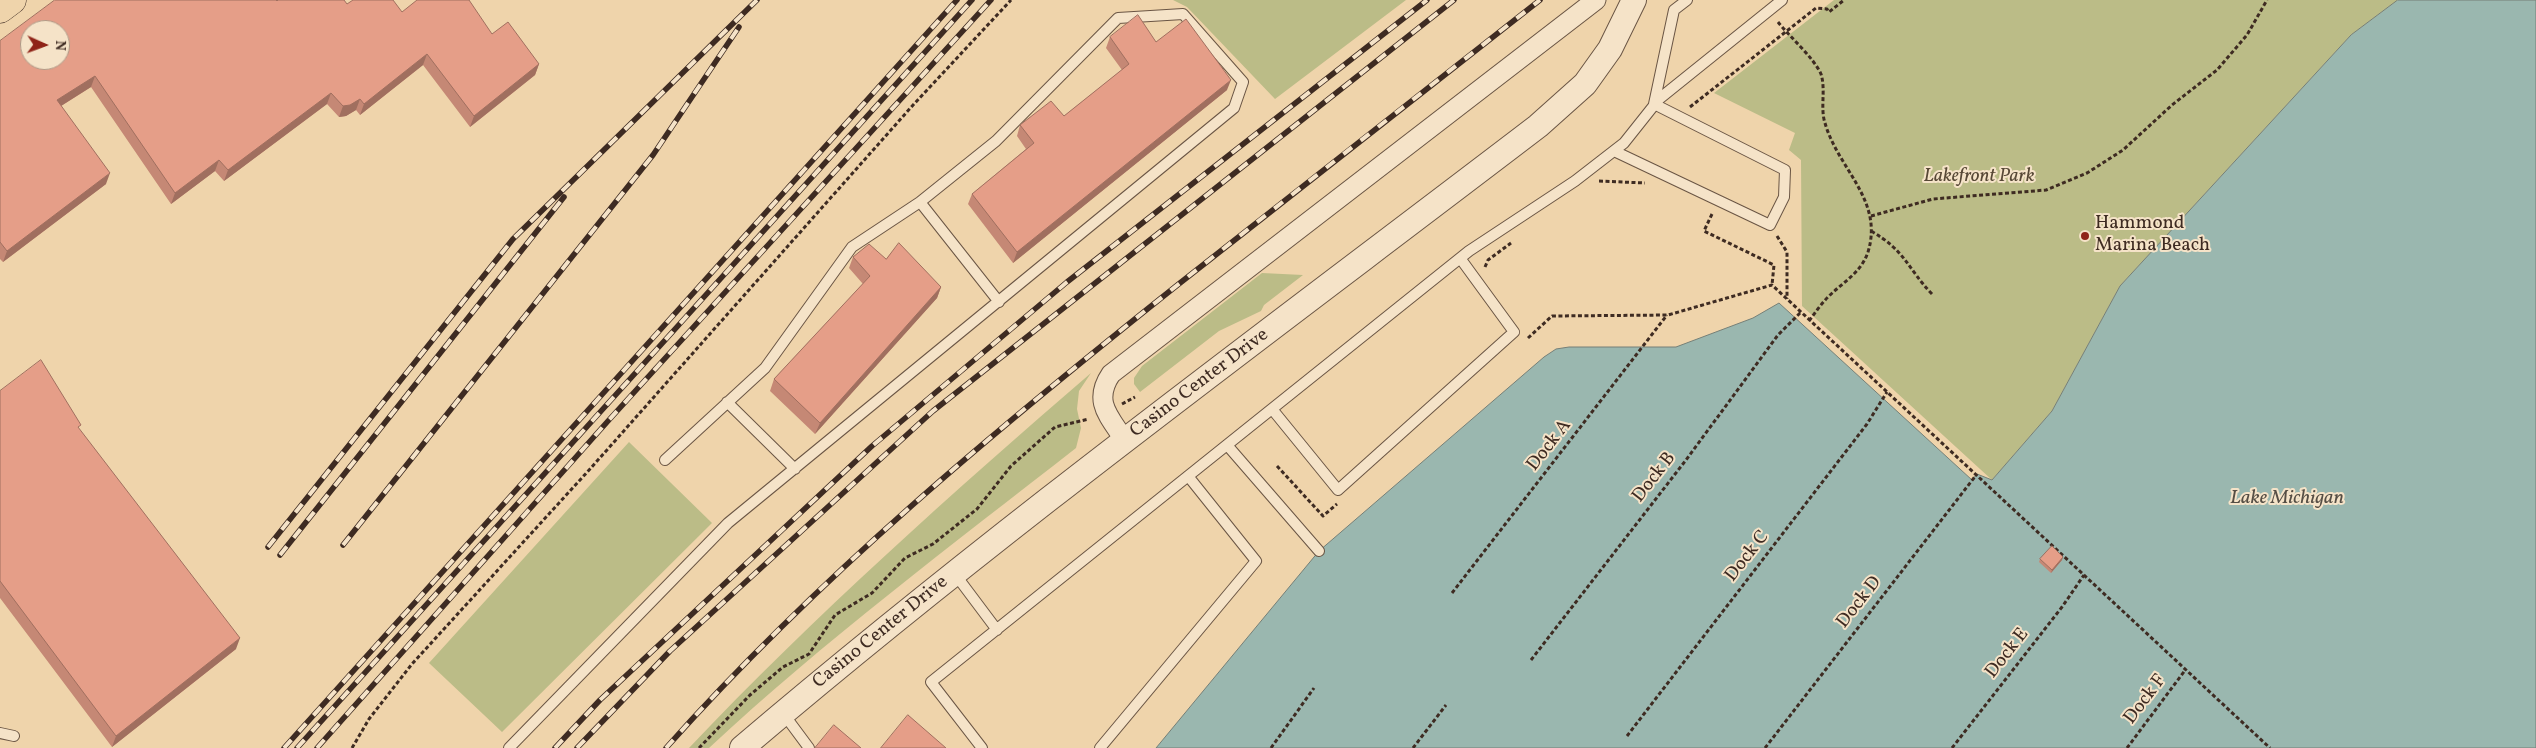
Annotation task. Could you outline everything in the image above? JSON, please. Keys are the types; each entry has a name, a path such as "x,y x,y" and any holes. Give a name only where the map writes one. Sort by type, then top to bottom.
{"main road":[{"path":"0,9 12,0"}],"street":[{"path":"1125,441 1103,405 1101,394 1111,374 1596,0"},
{"name":"Casino Center Drive","path":"742,748 842,663 1125,441 1538,126 1585,84 1610,49 1634,1"}],"lane":[{"path":"1654,104 1674,10 1687,0"},
{"path":"982,748 931,682 1460,258 1575,181 1624,144 1654,104 1782,0"},
{"path":"509,748 728,523 1234,108 1243,82 1183,14 1118,18 996,141 920,202 852,247 765,368 665,460"},
{"path":"1614,150 1770,225 1784,197 1785,170 1654,104"},
{"path":"920,202 999,302"},
{"path":"1272,409 1338,490 1514,332 1460,258"},
{"path":"727,402 795,469"},
{"path":"1227,445 1319,551"},
{"path":"1100,748 1256,561 1188,476"},
{"path":"955,574 997,630"},
{"path":"783,713 808,748"},
{"path":"0,733 14,736"}],"path":[{"path":"352,748 369,719 412,664 590,469 914,104 1011,0"},
{"path":"1679,116 1816,8 1826,9 1829,12 1844,0"},
{"path":"1871,216 1933,199 2046,190 2088,172 2123,150 2172,105 2217,70 2247,35 2267,0"},
{"path":"1769,10 1821,74 1822,112 1827,130 1859,186 1871,216 1871,231 1867,254 1858,271 1828,296 1809,320"},
{"path":"1596,180 1648,184"},
{"path":"1705,208 1713,212 1704,231 1774,265 1772,285"},
{"path":"1770,225 1787,252 1787,300"},
{"path":"1871,231 1891,243 1905,257 1920,281 1932,294"},
{"path":"1485,271 1488,260 1519,237"},
{"path":"1772,285 2270,748"},
{"path":"1524,341 1552,316 1618,317 1668,315 1772,285"},
{"name":"Dock B","path":"1530,660 1697,445 1778,335 1800,312"},
{"name":"Dock A","path":"1452,593 1668,315"},
{"path":"1526,327 1532,335"},
{"name":"Dock C","path":"1627,736 1867,424 1887,392"},
{"path":"698,748 750,695 782,667 810,654 835,615 872,593 905,558 933,544 977,509 1011,466 1055,427 1082,422"},
{"path":"1277,466 1324,516 1338,503"},
{"name":"Dock D","path":"1765,748 1977,474"},
{"name":"Dock E","path":"1952,748 2084,575"},
{"name":"Dock F","path":"2128,748 2186,669"},
{"path":"1271,748 1314,688"},
{"path":"1413,748 1446,705"}],"green space":[{"path":"1173,0 1406,0 1275,99 1187,7"},
{"name":"Lakefront Park","path":"1834,0 2398,0 2351,35 2120,286 2052,411 1992,480 1802,306 1801,160 1789,150 1795,133 1714,93"},
{"path":"1262,273 1303,275 1264,305 1261,311 1219,331 1140,392 1134,384 1134,378 1142,366"},
{"path":"1091,373 1079,391 1077,409 1081,428 1076,448 843,631 709,748 689,748 785,650 885,556"},
{"path":"629,442 712,523 502,732 429,663"}],"water":[{"name":"Lake Michigan","path":"2398,0 2536,0 2536,748 1156,748 1319,551 1544,357 1556,349 1569,347 1676,347 1753,318 1779,303 1972,480 1977,474 1992,480 2052,411 2120,286 2351,35"}],"building":[{"path":"55,0 344,0 347,4 353,0 393,0 402,12 417,0 469,0 492,34 508,22 539,64 474,116 427,54 364,104 360,99 350,105 343,106 331,93 228,170 219,160 175,193 95,76 57,100 110,173 7,251 0,242 0,41 20,26 20,70 70,70 70,20 28,20"},
{"path":"1138,15 1156,42 1186,19 1231,80 1017,252 972,194 1034,143 1020,125 1051,101 1064,116 1129,64 1110,37"},
{"path":"899,243 941,287 820,423 774,379 870,276 853,257 869,244 886,259"},
{"path":"41,360 81,425 78,427 240,638 116,736 0,581 0,391"},
{"path":"2052,546 2063,557 2052,570 2040,559"},
{"path":"908,715 946,748 881,748"},
{"path":"834,725 861,748 815,748"}],"railway":[{"path":"268,547 513,239 757,0"},
{"path":"284,748 957,0"},
{"path":"297,748 972,0"},
{"path":"317,748 608,421 991,0"},
{"path":"555,748 600,700 872,446 1067,282 1427,0"},
{"path":"577,748 670,651 933,411 1454,0"},
{"path":"666,748 725,684 786,623 849,563 978,448 1112,337 1540,0"},
{"path":"343,545 653,155 739,27"},
{"path":"280,555 564,197"}],"place":[{"name":"Hammond Marina Beach","path":"2085,236"}]}
